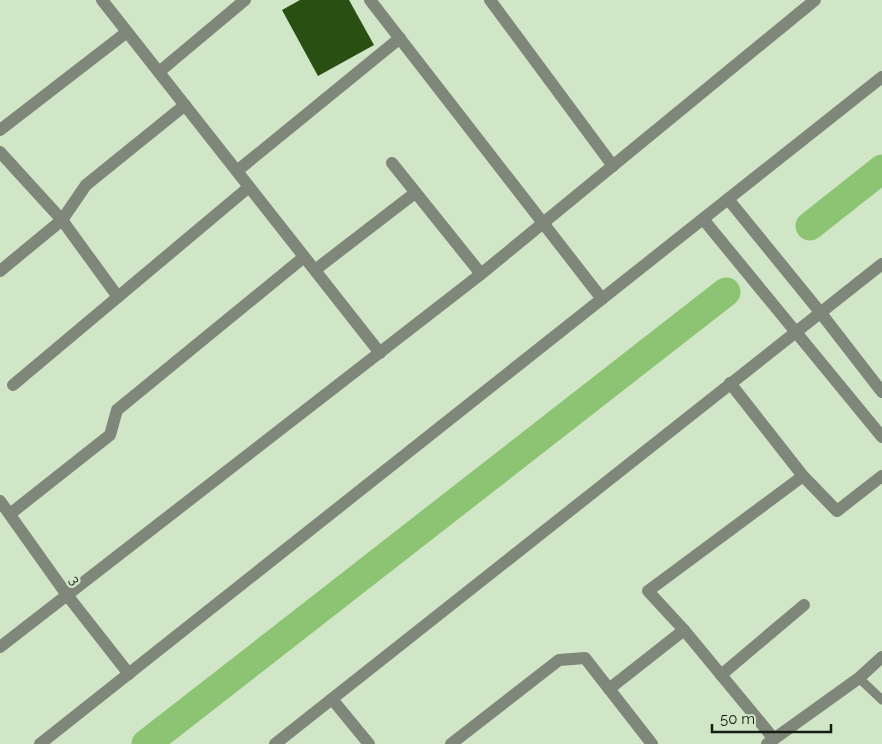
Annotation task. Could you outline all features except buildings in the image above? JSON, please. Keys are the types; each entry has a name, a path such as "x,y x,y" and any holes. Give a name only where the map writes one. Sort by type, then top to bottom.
{"street":[{"path":"159,72 245,0"},
{"path":"370,0 602,299"},
{"path":"0,647 481,274 815,0"},
{"path":"495,2 613,166"},
{"path":"110,3 127,32 380,353"},
{"path":"0,130 127,32"},
{"path":"237,171 400,38"},
{"path":"40,744 882,77"},
{"path":"0,271 62,220 86,185 185,105"},
{"path":"0,152 62,220 118,297"},
{"path":"392,164 481,274"},
{"path":"13,385 250,187"},
{"path":"314,270 415,193"},
{"path":"728,200 820,312 882,392"},
{"path":"703,219 882,437"},
{"path":"10,514 110,435 117,410 304,257"},
{"path":"275,744 882,264"},
{"path":"730,383 803,476 837,510 882,476"},
{"path":"803,476 648,591 684,630 721,675 771,741 859,678 882,657"},
{"name":"3","path":"0,501 67,594 129,674"},
{"path":"721,675 804,605"},
{"path":"609,689 684,630"},
{"path":"452,744 559,660 584,658 652,744"},
{"path":"332,699 369,744"}],"lane":[{"path":"859,678 882,700"}],"waterway":[{"path":"810,226 882,169"},
{"path":"146,744 726,292"}]}
